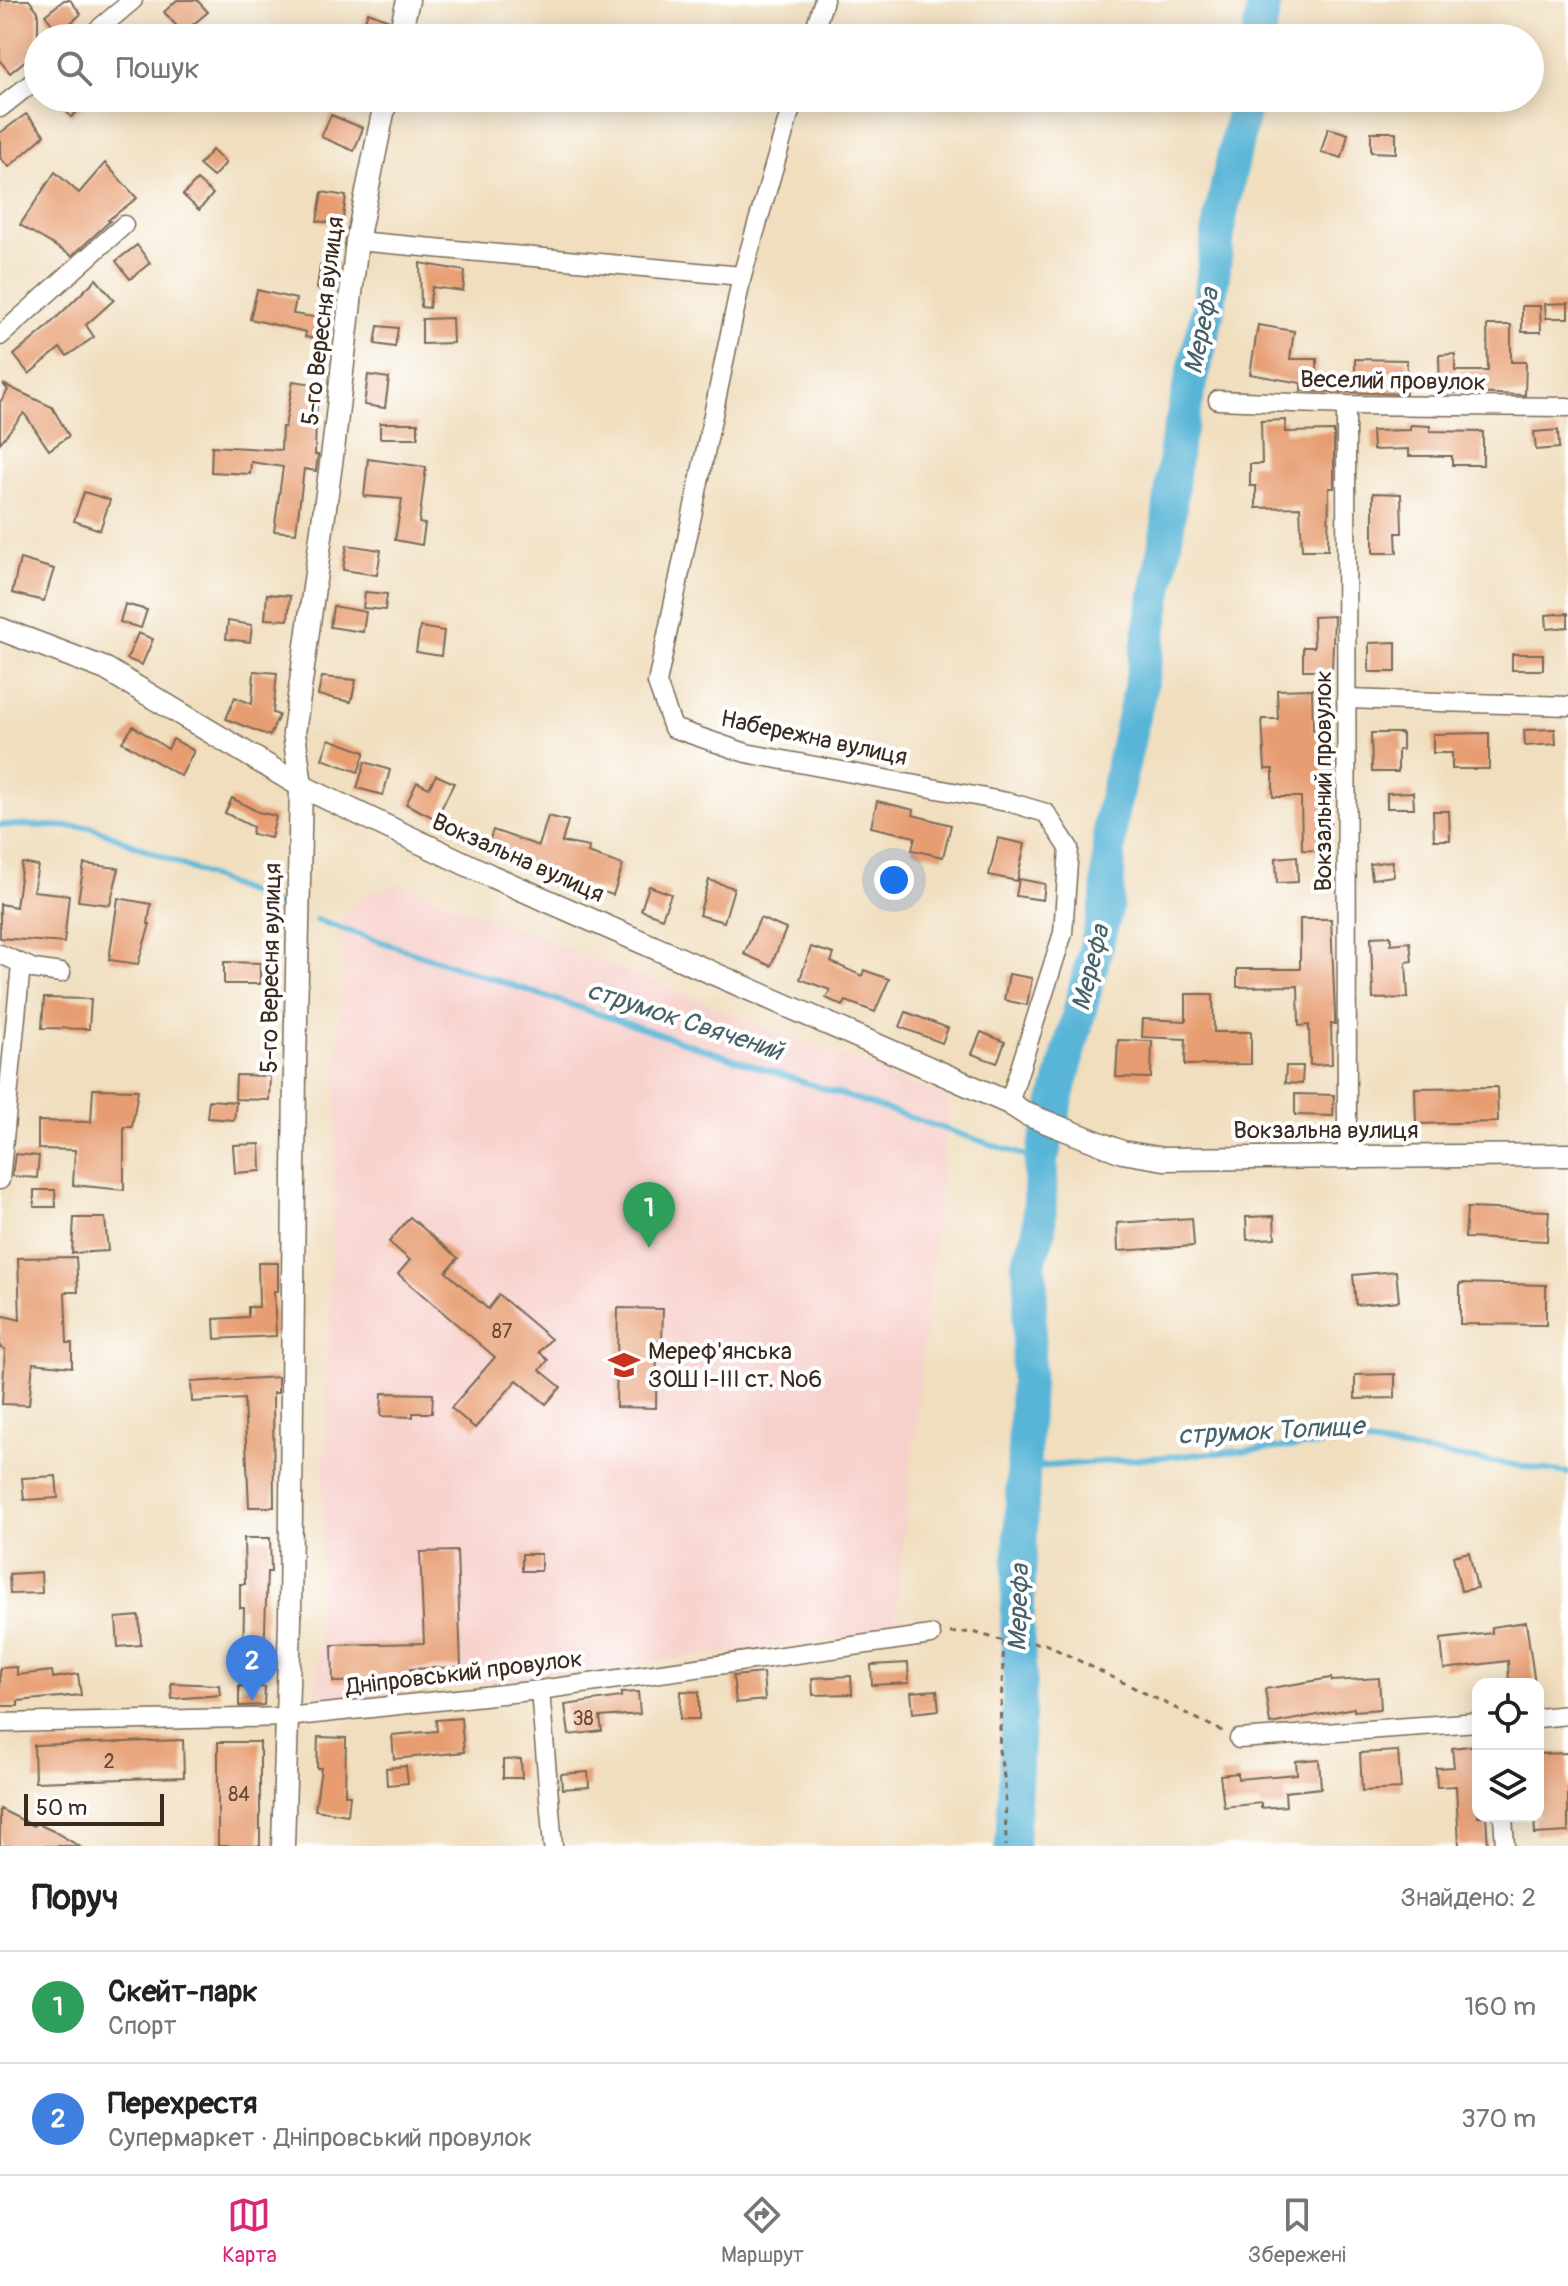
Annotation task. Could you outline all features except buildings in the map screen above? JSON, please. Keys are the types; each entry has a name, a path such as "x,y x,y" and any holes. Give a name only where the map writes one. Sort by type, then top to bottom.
{"street":[{"path":"105,24 133,0"},
{"path":"402,24 408,0"},
{"path":"816,24 824,0"},
{"path":"0,108 24,89"},
{"name":"5-го Вересня вулиця","path":"283,1846 301,786 294,733 334,442 357,241 383,112"},
{"name":"Набережна вулиця","path":"790,112 742,276 657,683 673,728 746,753 1012,803 1046,813 1069,848 1063,933 1017,1108"},
{"path":"0,336 124,225"},
{"path":"357,241 742,276"},
{"name":"Веселий провулок","path":"1218,400 1346,405 1568,407"},
{"name":"Вокзальний провулок","path":"1346,405 1347,1156"},
{"name":"Вокзальна вулиця","path":"0,629 106,669 301,786 491,876 1122,1152 1164,1159 1568,1155"},
{"path":"1346,699 1568,706"},
{"path":"0,954 21,965 61,973"},
{"path":"0,1180 21,965"},
{"name":"Дніпровський провулок","path":"0,1723 287,1717 540,1690 931,1635"},
{"path":"540,1690 553,1846"},
{"path":"1544,1717 1568,1715"},
{"path":"1239,1739 1472,1722"},
{"path":"1503,1822 1505,1846"}],"path":[{"path":"931,1635 973,1632 1004,1641 1045,1644 1239,1739"},
{"path":"1004,1641 999,1750 1005,1782 1006,1846"}],"shaded area":[{"name":"Мереф'янська ЗОШ І-ІІІ ст. №6","path":"401,883 949,1099 894,1631 316,1705 343,911 370,893"}],"waterway":[{"name":"Мерефа","path":"1261,24 1265,0"},
{"name":"Мерефа","path":"1012,1846 1031,1281 1028,1265 1039,1231 1041,1161 1107,904 1110,822 1142,679 1168,525 1176,446 1209,306 1220,219 1243,112"},
{"name":"струмок Свячений","path":"0,825 91,827 285,908"},
{"name":"струмок Свячений","path":"316,920 1041,1161"},
{"name":"струмок Топище","path":"1023,1468 1355,1442 1568,1473"}],"place":[{"name":"Скейт-парк","path":"649,1248"},
{"name":"Мереф'янська ЗОШ І-ІІІ ст. №6","path":"624,1365"},
{"name":"Перехрестя","path":"252,1701"}]}
